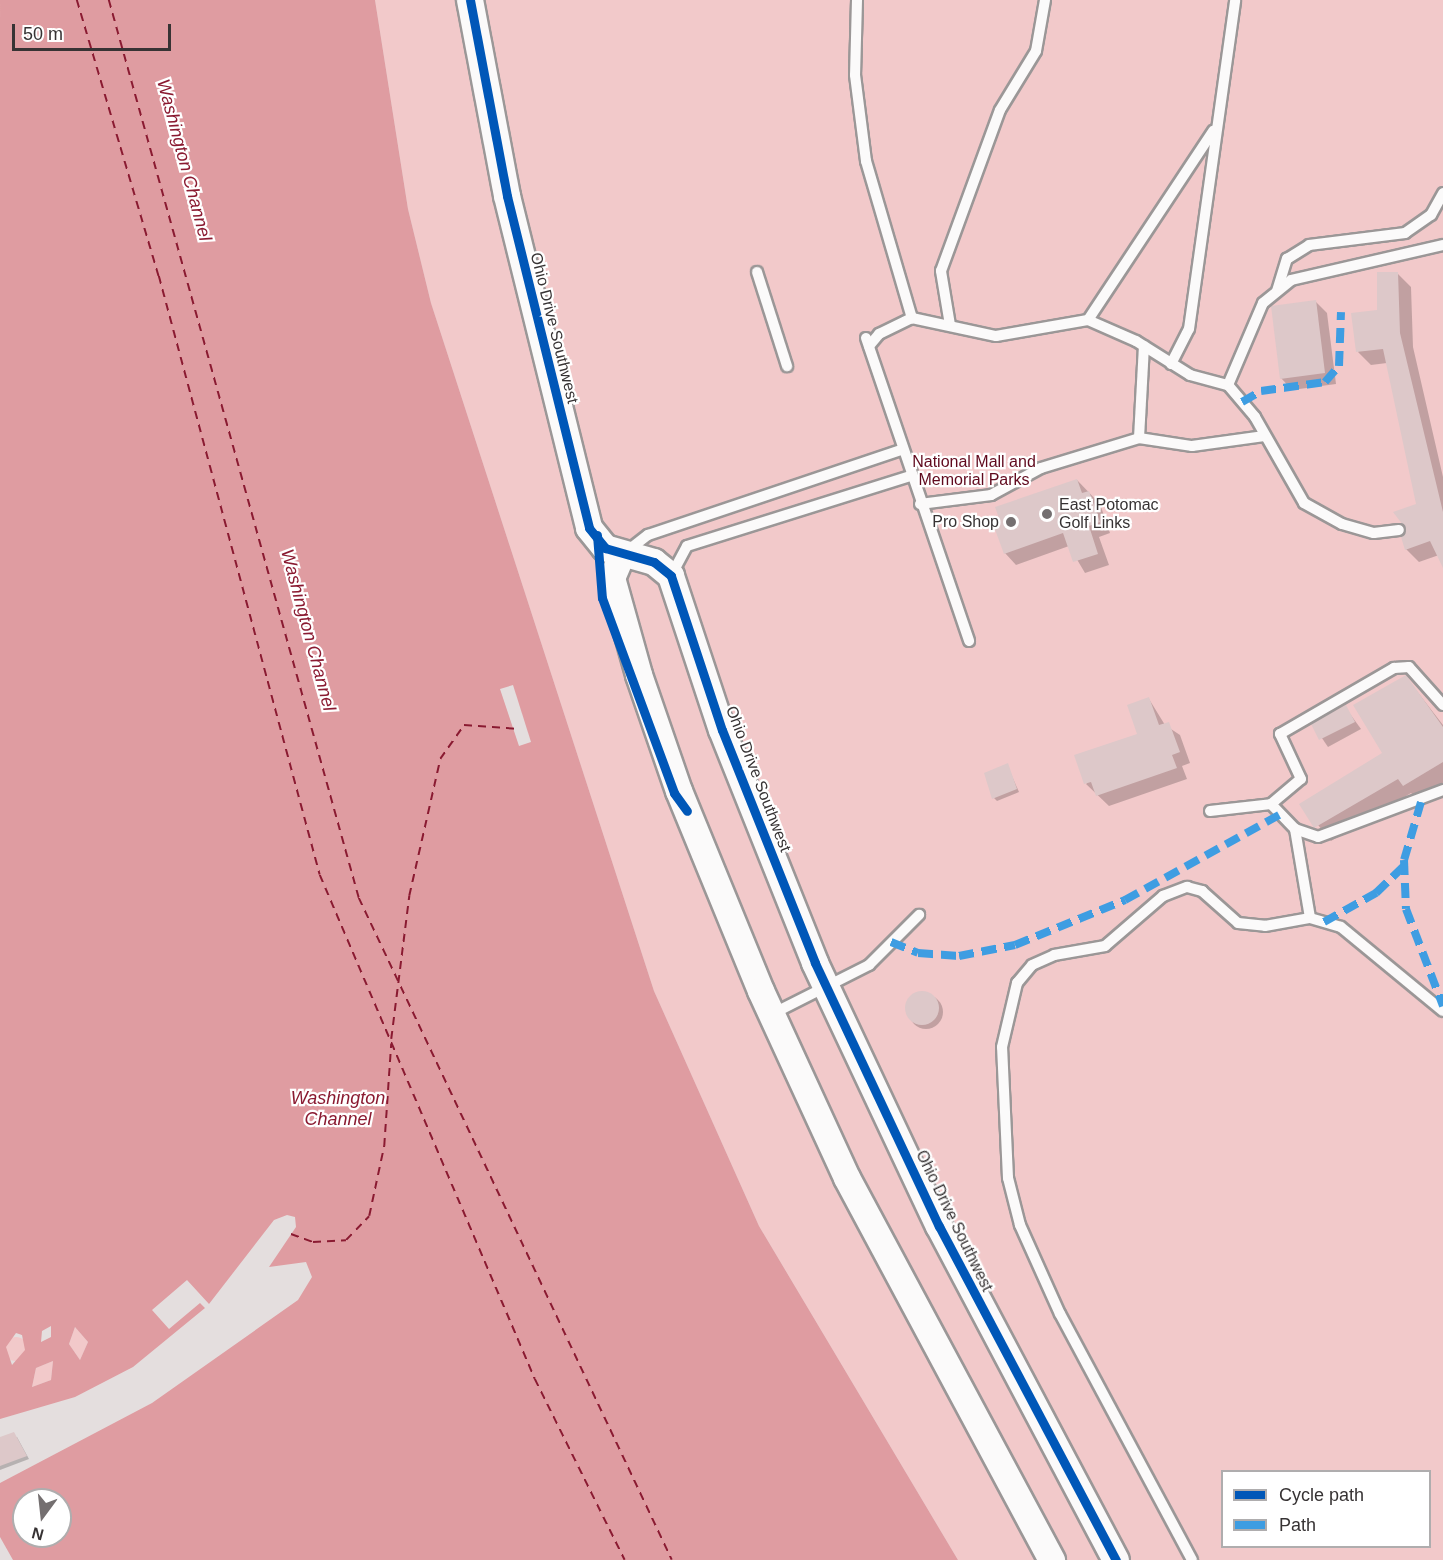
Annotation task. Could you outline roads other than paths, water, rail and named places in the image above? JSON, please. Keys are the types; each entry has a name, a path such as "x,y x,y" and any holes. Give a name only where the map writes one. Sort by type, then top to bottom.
{"street":[{"name":"Ohio Drive Southwest","path":"470,0 509,206 583,509 597,542 622,555 654,562 671,576 726,740 826,989 939,1226 1116,1560"},
{"path":"622,555 612,578 639,675 679,791 772,1015 847,1178 1052,1560"}],"lane":[{"path":"857,0 855,75 866,161 912,318"},
{"path":"950,325 941,271 1000,111 1036,51 1044,0"},
{"path":"1171,364 1189,329 1234,0"},
{"path":"1088,320 1215,128"},
{"path":"1277,291 1287,259 1309,245 1406,233 1431,215 1443,193"},
{"path":"1228,385 1263,303 1277,291 1331,267 1443,245"},
{"path":"757,272 787,366"},
{"path":"969,641 900,450 867,342 912,318 996,336 1088,320 1144,346 1171,364 1228,385 1264,436 1304,503 1353,527 1374,533 1399,530"},
{"path":"1139,438 1144,346"},
{"path":"920,504 991,495 1041,468 1139,438 1192,446 1264,436"},
{"path":"622,555 648,536 900,450"},
{"path":"671,576 687,546 910,476"},
{"path":"1210,811 1271,804 1301,779 1280,734 1358,686 1395,668 1409,667 1443,705"},
{"path":"1295,829 1326,835 1443,790"},
{"path":"1271,804 1295,829 1310,918"},
{"path":"1192,1560 1060,1314 1020,1225 1008,1178 1002,1047 1008,1013 1017,983 1032,965 1054,955 1105,946 1162,896 1186,887 1202,891 1238,923 1265,926 1310,918 1341,927 1443,1011"},
{"path":"772,1015 869,965 919,915"}],"water":[{"name":"Washington Channel","path":"0,0 375,0 408,209 431,303 654,991 759,1226 958,1560 13,1560 0,1537","holes":["51,1326 51,1337 41,1342 42,1331","75,1327 88,1342 80,1360 69,1344","16,1333 22,1335 25,1350 12,1365 6,1347","53,1361 51,1380 32,1387 36,1368"]}],"place":[{"name":"East Potomac Golf Links","path":"1047,514"},
{"name":"Pro Shop","path":"1011,522"}],"park label":[{"name":"National Mall and Memorial Parks","path":"974,471"}]}
